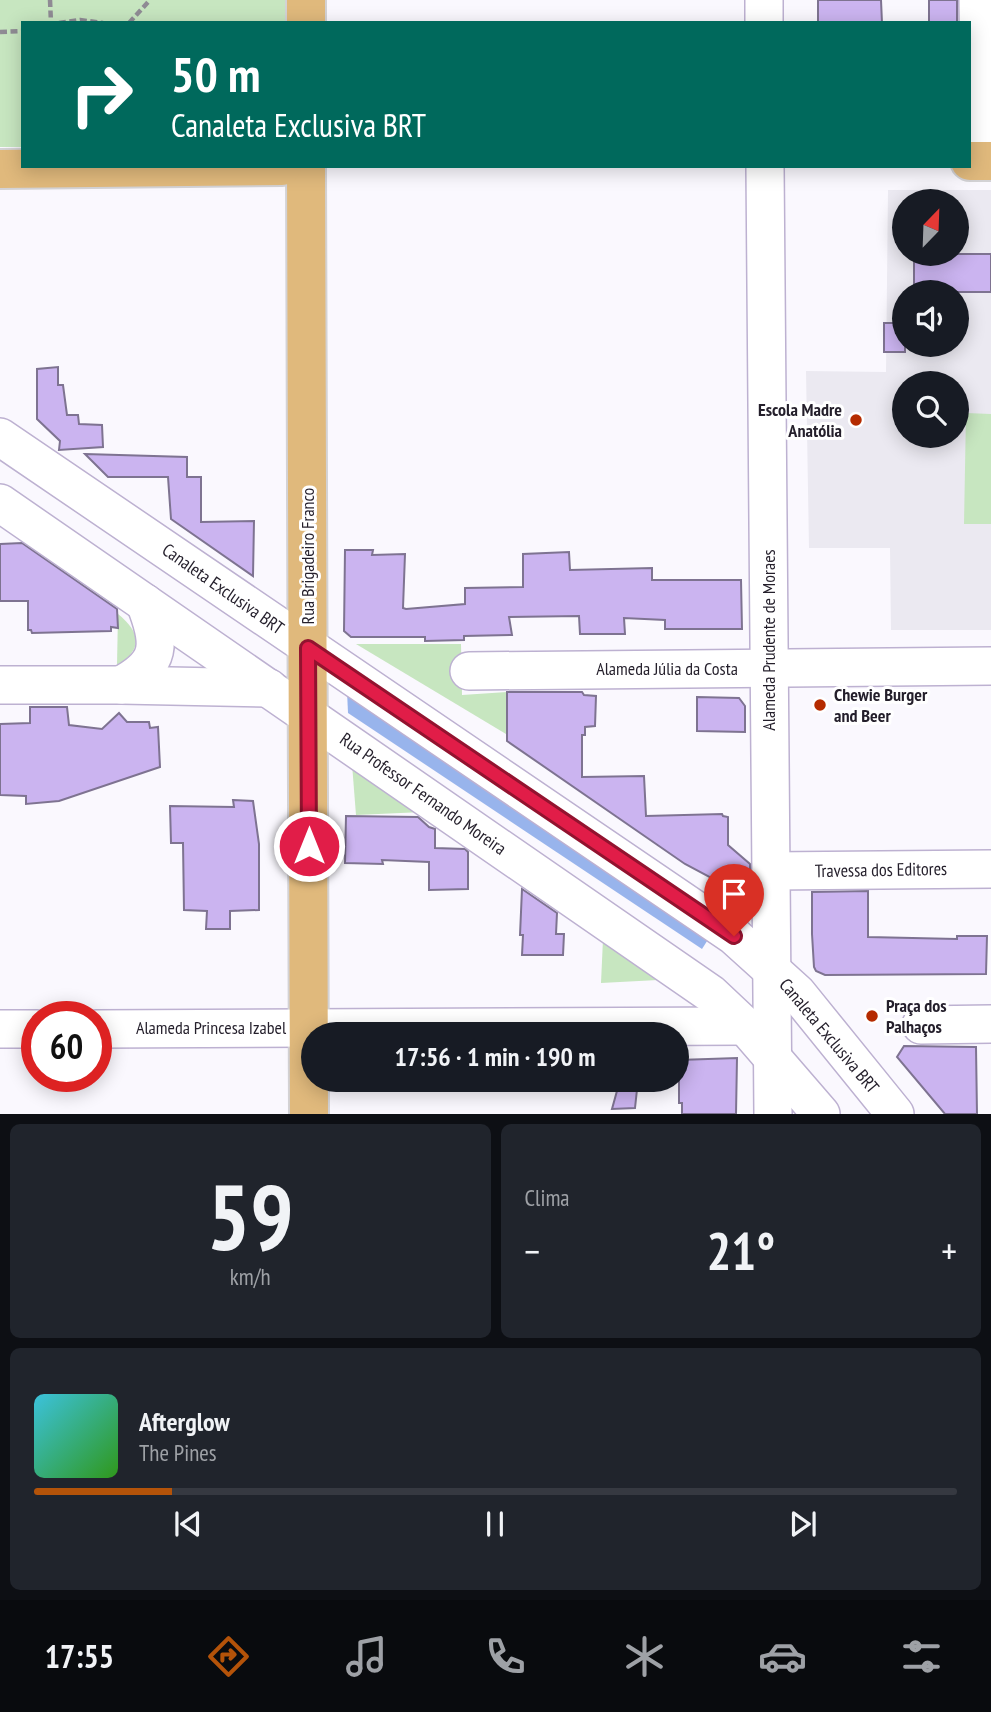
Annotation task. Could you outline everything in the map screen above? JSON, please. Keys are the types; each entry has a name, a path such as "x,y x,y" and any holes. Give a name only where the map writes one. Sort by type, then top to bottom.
{"main road":[{"path":"306,0 306,21"},
{"path":"0,169 94,168"},
{"name":"Rua Brigadeiro Franco","path":"306,168 309,1022"},
{"name":"Rua Brigadeiro Franco","path":"309,1092 309,1114"}],"street":[{"path":"764,0 764,21"},
{"path":"978,0 980,161"},
{"name":"Alameda Prudente de Moraes","path":"765,168 773,1114"},
{"name":"Canaleta Exclusiva BRT","path":"0,437 734,936 797,993 895,1114"},
{"name":"Rua Professor Fernando Moreira","path":"0,503 693,981 745,1026 821,1114"},
{"path":"121,685 139,676 153,659 156,636 145,603"},
{"name":"Alameda Júlia da Costa","path":"469,671 991,666"},
{"path":"0,685 268,688"},
{"name":"Travessa dos Editores","path":"771,871 991,869"},
{"path":"921,1025 991,1024"},
{"name":"Alameda Princesa Izabel","path":"689,1026 745,1026"},
{"name":"Alameda Princesa Izabel","path":"112,1029 301,1028"},
{"path":"0,1030 21,1029"}],"path":[{"path":"50,0 51,21"},
{"path":"131,21 150,0"},
{"path":"0,32 21,31"}],"shaded area":[{"name":"Escola Madre Anatólia","path":"888,190 892,190 892,266 970,266 970,190 991,190 991,630 891,630 890,548 809,548 806,371 886,372"}],"green space":[{"path":"0,0 290,0 290,21 21,21 21,147 0,147"},
{"path":"969,413 991,414 991,524 964,524"},
{"path":"118,614 131,627 136,640 132,653 117,665"},
{"path":"356,644 461,644 462,695 507,692 506,734"},
{"path":"352,764 423,812 356,815"},
{"path":"603,939 658,980 601,983"}],"water":[{"path":"347,691 709,938 702,949 348,713"}],"building":[{"path":"818,0 881,0 882,21 818,21"},
{"path":"929,0 957,0 957,21 929,21"},
{"path":"970,254 991,254 991,292 969,292 969,280 914,280 914,266 970,266"},
{"path":"884,323 892,323 892,352 884,352"},
{"path":"58,367 58,385 63,385 67,415 78,415 79,424 102,425 103,447 59,450 60,441 37,419 37,369"},
{"path":"85,454 187,457 187,477 201,477 201,522 254,521 253,576 171,519 168,477 108,477"},
{"path":"22,543 117,609 118,628 111,627 111,631 32,633 28,630 28,601 0,601 0,544"},
{"path":"345,550 373,550 372,555 405,554 403,608 406,609 465,604 465,588 523,587 523,554 569,552 570,570 652,568 652,580 741,580 742,629 665,629 665,620 624,618 625,634 580,634 579,616 509,617 512,635 464,636 464,640 425,641 425,637 351,637 344,631"},
{"path":"507,692 582,692 584,695 596,696 595,726 585,727 585,735 582,735 582,777 644,776 646,816 722,814 728,817 728,845 750,864 750,886 739,900 721,883 685,864 507,741"},
{"path":"697,697 739,698 745,706 745,732 697,731"},
{"path":"30,707 67,707 69,725 102,729 119,713 127,722 149,722 150,728 158,727 160,767 59,801 26,804 26,796 0,795 0,724 30,723"},
{"path":"233,800 253,801 259,844 259,910 230,911 230,929 206,929 207,911 184,910 183,843 171,843 170,806 234,807"},
{"path":"346,816 418,817 435,829 435,848 465,849 468,852 468,889 429,890 429,862 382,860 383,864 345,863"},
{"path":"522,889 557,913 556,934 564,934 563,955 522,955"},
{"path":"868,891 868,937 957,939 957,936 987,936 986,974 825,975 816,971 812,934 812,892"},
{"path":"904,1046 976,1047 977,1114 945,1114 897,1057"},
{"path":"737,1058 736,1114 682,1114 679,1092 689,1092 689,1060"},
{"path":"617,1092 637,1092 635,1108 612,1109"}],"place":[{"name":"Escola Madre Anatólia","path":"856,420"},
{"name":"Chewie Burger and Beer","path":"820,705"},
{"name":"Praça dos Palhaços","path":"872,1016"}],"route":[{"path":"309,846 308,648 734,936"}]}
